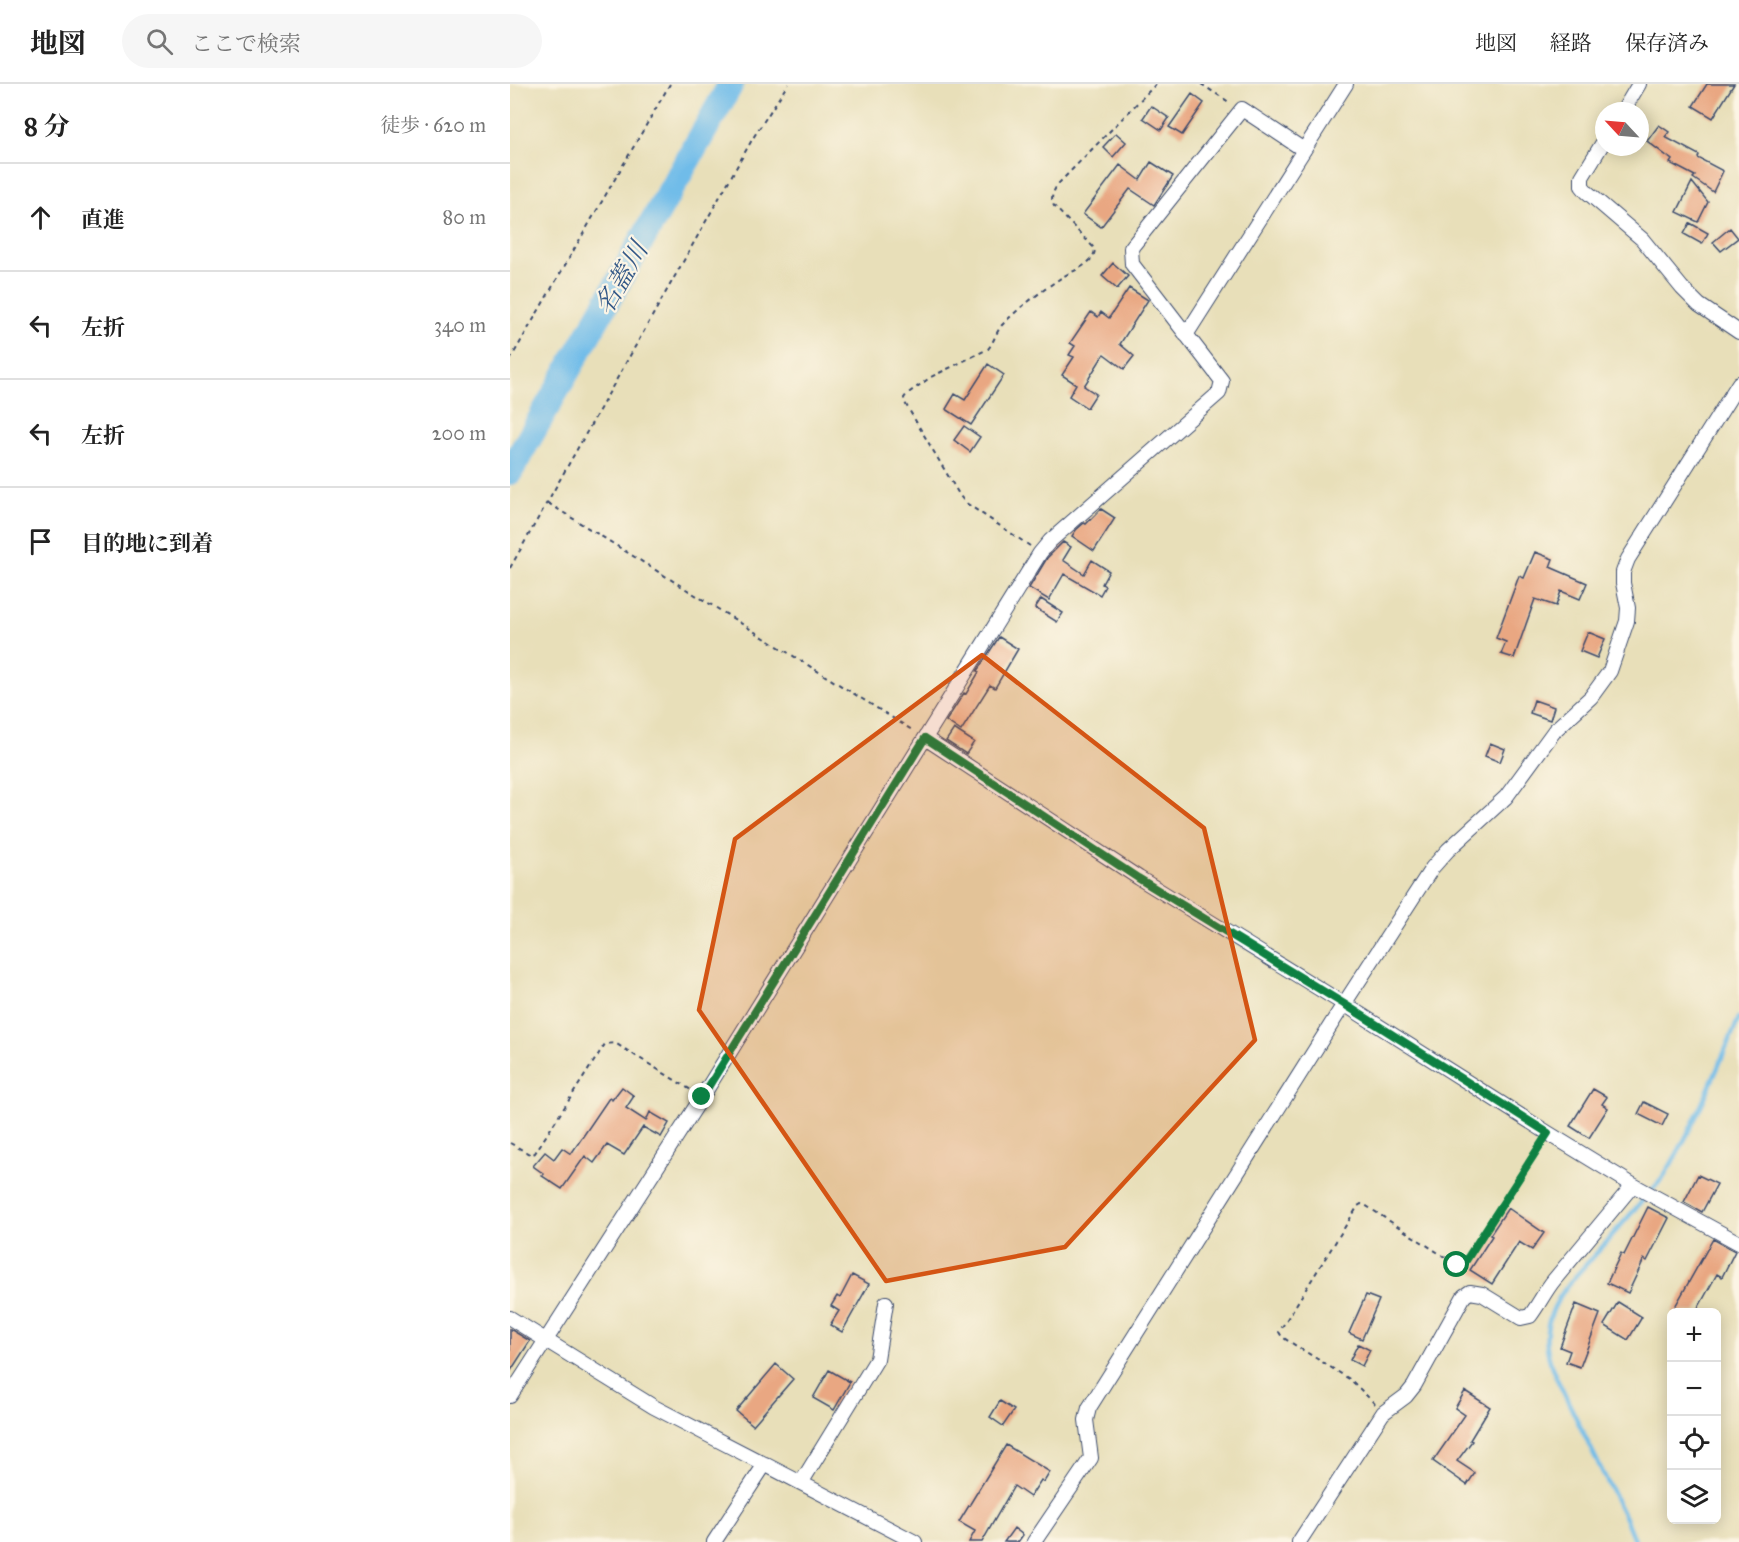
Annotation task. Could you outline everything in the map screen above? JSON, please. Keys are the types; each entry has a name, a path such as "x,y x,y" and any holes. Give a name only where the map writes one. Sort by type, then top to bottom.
{"street":[{"path":"1186,335 1346,84"},
{"path":"1629,102 1640,84"},
{"path":"510,1396 702,1097 1040,553 1050,541 1219,393 1222,381 1132,264 1131,248 1242,110 1304,150"},
{"path":"1595,156 1582,177 1582,186 1642,239 1699,305 1739,332"},
{"path":"1034,1542 1091,1458 1086,1420 1089,1408 1432,868 1448,850 1506,797 1564,719 1590,697 1610,671 1627,621 1628,608 1623,572 1628,559 1739,383"},
{"path":"925,738 1138,878 1344,1004 1548,1133 1652,1196 1739,1243"},
{"path":"1299,1542 1383,1413 1406,1396 1414,1386 1464,1296 1470,1292 1482,1294 1521,1318 1530,1316 1554,1280 1633,1185"},
{"path":"801,1483 877,1359 886,1303"},
{"path":"510,1318 654,1407 915,1542"},
{"path":"714,1542 765,1464"}],"path":[{"path":"510,360 670,84"},
{"path":"510,568 753,138 788,84"},
{"path":"1040,553 966,503 904,403 904,398 931,377 988,349 993,344 1001,326 1011,316 1062,278 1091,261 1095,256 1095,249 1054,206 1052,195 1057,185 1156,84"},
{"path":"1201,84 1242,110"},
{"path":"547,503 925,738"},
{"path":"510,1143 531,1155 535,1153 605,1044 610,1042 702,1097"},
{"path":"1383,1413 1351,1380 1281,1337 1279,1332 1281,1328 1361,1204 1457,1265 1462,1265 1548,1133"}],"highlighted area":[{"path":"982,655 1204,828 1255,1040 1065,1247 886,1281 699,1010 735,839"}],"building":[{"path":"1707,84 1734,84 1713,118 1693,106"},
{"path":"1192,94 1204,103 1182,135 1169,127"},
{"path":"1151,106 1169,118 1161,130 1143,118"},
{"path":"1659,125 1669,132 1665,137 1723,171 1713,192 1693,178 1695,176 1670,163 1672,160 1649,143 1649,138"},
{"path":"1116,133 1126,142 1113,157 1103,147"},
{"path":"1151,162 1173,176 1154,205 1130,189 1101,227 1083,214 1120,165 1140,180"},
{"path":"1692,182 1708,202 1698,222 1677,212"},
{"path":"1690,223 1708,233 1702,244 1684,234"},
{"path":"1730,228 1738,238 1721,251 1713,242"},
{"path":"1113,263 1128,276 1117,289 1102,276"},
{"path":"1129,288 1148,300 1120,344 1134,356 1124,369 1104,354 1084,386 1096,394 1087,408 1069,396 1076,384 1062,375 1074,357 1069,355 1075,346 1070,343 1091,312 1098,317 1101,312 1109,318"},
{"path":"988,364 1004,375 971,425 946,409 955,394 965,400"},
{"path":"964,426 980,437 970,452 954,440"},
{"path":"1101,509 1115,518 1094,551 1072,536"},
{"path":"1063,542 1071,547 1063,560 1084,574 1092,560 1109,571 1102,584 1105,586 1100,595 1064,574 1049,600 1029,588 1047,558"},
{"path":"1535,552 1553,559 1550,567 1587,583 1580,599 1561,591 1556,606 1535,599 1514,658 1501,654 1506,642 1496,638 1519,576 1524,578"},
{"path":"1041,599 1063,613 1057,622 1035,608"},
{"path":"1588,632 1605,639 1597,658 1580,651"},
{"path":"999,637 1018,649 995,688 990,685 961,731 946,721 964,693 966,694 979,672 977,671"},
{"path":"1534,700 1554,707 1550,720 1530,713"},
{"path":"954,729 974,742 966,754 946,741"},
{"path":"1490,743 1505,749 1500,762 1485,756"},
{"path":"622,1087 634,1096 626,1108 646,1121 650,1112 669,1123 661,1137 643,1127 624,1155 607,1145 594,1163 585,1156 562,1189 542,1176 544,1174 533,1166 545,1152 554,1159 562,1148 571,1154 609,1098 612,1100"},
{"path":"1593,1089 1607,1097 1602,1104 1608,1108 1589,1138 1570,1126"},
{"path":"1644,1102 1668,1114 1662,1126 1638,1114"},
{"path":"1698,1175 1717,1184 1702,1212 1684,1202"},
{"path":"1648,1207 1669,1218 1647,1261 1644,1259 1628,1293 1607,1283 1621,1253 1624,1255"},
{"path":"1508,1208 1544,1233 1532,1250 1519,1242 1492,1284 1470,1270"},
{"path":"1713,1239 1735,1251 1722,1277 1717,1274 1698,1308 1674,1308"},
{"path":"852,1275 869,1284 842,1332 830,1325 839,1311 831,1306 837,1296 840,1298"},
{"path":"1366,1295 1379,1300 1362,1339 1349,1333"},
{"path":"1618,1302 1642,1317 1628,1340 1604,1325"},
{"path":"1576,1304 1600,1314 1580,1367 1566,1362 1570,1351 1560,1347"},
{"path":"510,1329 530,1341 510,1372"},
{"path":"1358,1344 1370,1350 1362,1366 1350,1360"},
{"path":"776,1364 793,1379 753,1425 736,1411"},
{"path":"829,1370 850,1382 834,1410 813,1398"},
{"path":"1465,1391 1490,1407 1470,1440 1472,1441 1457,1461 1475,1473 1467,1485 1433,1461 1465,1415 1455,1408"},
{"path":"1000,1401 1014,1410 1003,1426 990,1417"},
{"path":"1006,1445 1050,1472 1044,1482 1041,1480 1030,1497 1014,1486 982,1542 969,1542 975,1531 959,1522"},
{"path":"1014,1528 1023,1535 1018,1542 1004,1542"}],"waterway":[{"name":"名蓋川","path":"510,472 731,84"},
{"path":"1635,1542 1553,1369 1547,1345 1548,1325 1557,1302 1570,1282 1662,1179 1674,1160 1713,1080 1739,1018"}],"route":[{"path":"702,1097 925,738 1138,878 1344,1004 1548,1133 1465,1262 1457,1265"}]}
